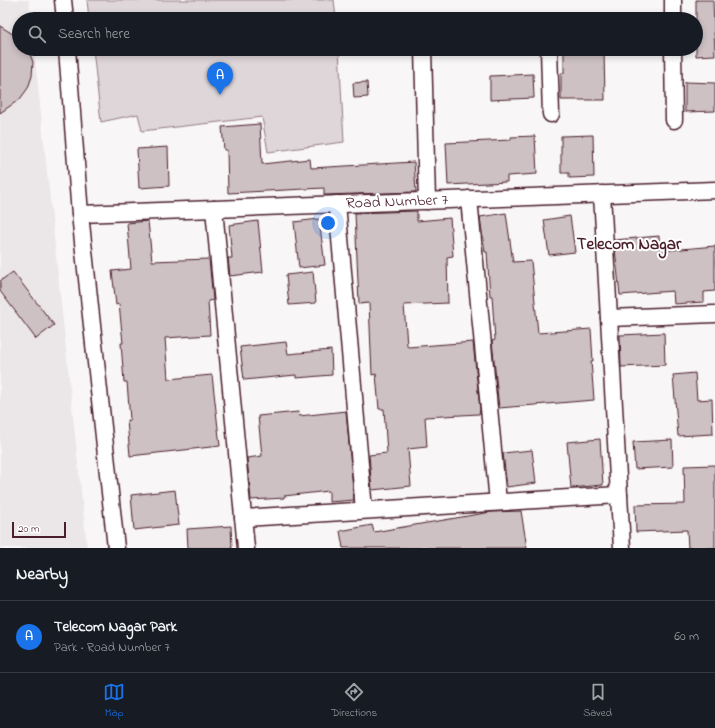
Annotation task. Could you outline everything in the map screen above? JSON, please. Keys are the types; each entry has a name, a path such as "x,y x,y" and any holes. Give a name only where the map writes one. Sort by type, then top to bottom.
{"street":[{"path":"63,0 64,12"},
{"path":"673,0 673,12"},
{"path":"68,56 80,214 116,548"},
{"path":"423,56 427,201"},
{"path":"549,56 551,114"},
{"path":"673,56 674,120"},
{"name":"Road Number 7","path":"80,214 715,190"},
{"path":"602,194 622,548"},
{"path":"469,199 498,502"},
{"path":"337,204 364,510"},
{"path":"214,208 246,548"},
{"path":"609,318 715,314"},
{"path":"243,518 619,495"}],"shaded area":[{"path":"0,0 29,0 30,12 12,12 12,56 35,56 87,548 0,548"},
{"path":"87,0 334,0 335,12 88,12"},
{"path":"94,56 339,56 344,142 268,152 262,117 142,131 138,114 101,122"}],"building":[{"path":"696,0 713,0 715,55 703,56 703,12 696,12"},
{"path":"0,26 12,34 12,56 31,56 33,62 32,76 28,88 20,99 0,113"},
{"path":"564,56 604,56 605,100 561,100 561,73 564,73"},
{"path":"533,74 534,98 490,100 490,76"},
{"path":"367,82 368,97 354,98 353,83"},
{"path":"685,82 715,83 715,111 685,112"},
{"path":"260,124 262,164 310,159 311,168 414,162 416,192 324,195 324,188 228,193 227,150 224,150 222,127"},
{"path":"593,135 594,177 569,178 569,173 561,173 561,136"},
{"path":"535,136 537,174 507,176 507,182 448,185 446,143 511,140 511,137"},
{"path":"168,147 169,186 139,188 137,149"},
{"path":"417,211 417,221 450,218 453,256 447,257 448,303 404,305 407,345 408,347 473,342 480,409 479,414 425,417 427,447 408,449 411,486 372,490 369,455 387,453 384,409 379,409 376,374 372,375 369,303 359,304 355,213"},
{"path":"506,213 513,262 531,261 538,333 591,329 593,361 591,361 594,400 499,408 492,341 495,340 492,296 490,296 487,252 485,252 480,217"},
{"path":"570,216 575,252 549,255 544,220"},
{"path":"319,219 325,265 299,268 294,222"},
{"path":"148,221 152,261 209,259 213,300 208,301 210,335 165,338 168,379 212,375 220,446 130,456 127,420 130,420 127,382 124,382 121,343 123,343 119,304 116,305 112,271 131,269 127,223"},
{"path":"258,221 263,272 230,276 228,258 232,258 229,225"},
{"path":"659,236 660,251 715,246 715,291 704,292 704,302 674,304 673,291 620,295 614,240"},
{"path":"13,272 54,325 36,339 0,291 0,281"},
{"path":"313,272 316,303 289,305 286,275"},
{"path":"664,333 665,365 621,367 620,335"},
{"path":"286,342 288,354 331,350 332,375 296,378 296,375 244,380 240,347"},
{"path":"695,373 697,400 712,399 713,434 678,436 673,375"},
{"path":"346,411 354,500 329,502 329,491 284,496 284,498 251,500 247,458 262,456 258,416 298,412 299,416"},
{"path":"600,439 603,485 571,488 567,442"},
{"path":"672,440 673,467 635,469 633,442"},
{"path":"532,450 536,483 507,487 503,453"},
{"path":"715,465 715,548 688,548 687,530 636,532 635,505 685,504 684,466"},
{"path":"175,490 179,525 134,530 131,495"},
{"path":"521,511 527,548 343,548 340,531 372,525 374,532 491,512"},
{"path":"231,526 232,548 188,548 187,529"}],"place":[{"name":"Telecom Nagar Park","path":"220,95"}],"district":[{"name":"Telecom Nagar","path":"629,244"}]}
